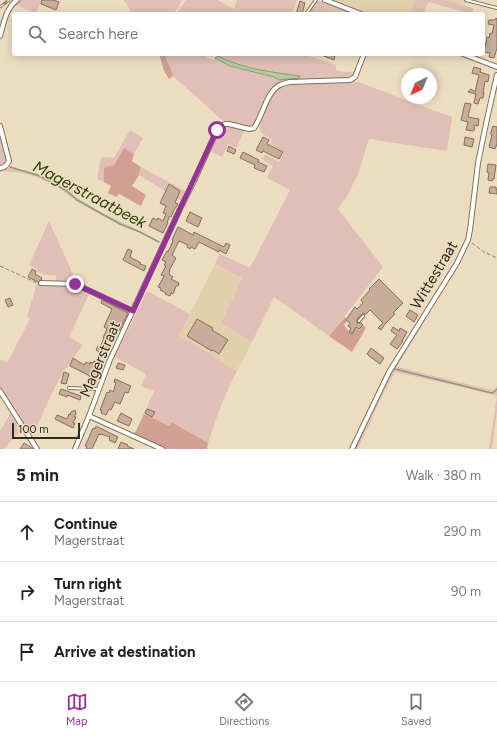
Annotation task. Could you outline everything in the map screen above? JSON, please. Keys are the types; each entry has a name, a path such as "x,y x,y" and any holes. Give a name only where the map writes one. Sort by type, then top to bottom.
{"street":[{"path":"0,36 7,11 17,0"},
{"path":"326,0 357,12"},
{"name":"Magerstraat","path":"74,449 89,416 110,362 217,130 225,124 249,129 254,128 268,98 280,85 289,82 350,80 355,76 363,56"},
{"path":"468,56 497,68"},
{"name":"Wittestraat","path":"352,449 389,372 441,289 468,240 478,163 497,75"},
{"path":"0,126 9,161 3,168 0,168"},
{"name":"Magerstraat","path":"41,283 75,284 133,311"},
{"path":"0,390 37,449"},
{"name":"Magerstraat","path":"89,416 162,449"}],"lane":[{"path":"307,12 316,0"},
{"path":"466,0 497,8"},
{"path":"359,321 363,316"},
{"path":"69,388 99,390"}],"path":[{"path":"468,240 484,252 497,258"},
{"path":"0,266 37,283 41,283"}],"shaded area":[{"path":"20,0 42,0 36,12 15,6"},
{"path":"124,0 182,1 174,12 131,12"},
{"path":"186,0 217,0 234,9 237,0 297,0 293,12 177,12"},
{"path":"333,0 415,0 411,12 364,12"},
{"path":"415,0 444,0 473,8 472,12 465,12 428,2 425,12 411,12"},
{"path":"444,0 466,0 465,6"},
{"path":"318,1 321,1 349,12 330,11 310,12"},
{"path":"160,56 166,56 173,76 169,79 164,71"},
{"path":"166,56 206,56 214,60 215,58 230,66 283,80 299,76 247,67 218,56 309,56 336,65 336,70 348,72 355,71 354,75 348,79 281,83 264,103 252,125 244,126 222,120 173,76"},
{"path":"218,56 247,67 300,76 299,78 279,80 274,77 230,66 215,58"},
{"path":"358,82 401,98 401,104 417,104 452,117 447,151 369,139 358,174 347,196 338,209 383,267 329,336 274,297 252,342 221,323 242,278 215,264 220,254 250,268 290,190 267,178 273,166 262,159 265,154 279,162 284,153 270,144 272,140 260,131 260,125 269,100 277,90 284,86 301,83"},
{"path":"228,126 244,130 237,148 228,144 222,157 210,151 221,129"},
{"path":"130,130 143,138 134,154 124,148 114,165 104,168 104,182 97,179 101,157 114,158"},
{"path":"0,132 7,160 3,166 0,167"},
{"path":"124,148 134,154 132,161 141,167 139,175 132,186 146,195 141,206 119,194 116,197 108,193 111,186 104,182 104,168 114,165"},
{"path":"141,167 185,191 181,201 139,175"},
{"path":"8,168 25,170 47,177 91,206 133,227 132,230 97,213 73,199 62,190 40,179 16,172 0,172 0,170"},
{"path":"49,221 77,283 56,282 56,275 45,275 37,272 38,269 29,265"},
{"path":"215,264 242,277 221,323 252,342 237,371 179,335"},
{"path":"37,283 72,285 85,290 85,292 89,294 69,337 83,345 69,366 64,370 32,437 0,388 0,359 7,363 30,319 27,317"},
{"path":"147,291 190,314 179,335 237,371 218,413 208,443 173,422 171,426 144,414 154,391 141,386 146,374 115,357"},
{"path":"429,310 431,311 397,367 492,390 494,390 497,386 493,392 455,383 492,393 497,390 497,396 395,372 382,396 358,449 355,449 392,371 395,370 416,374 393,368"},
{"path":"345,317 348,320 344,325 351,334 356,328 359,330 363,325 366,328 352,352 329,336"},
{"path":"497,396 497,411 492,449 489,449"},
{"path":"12,411 22,429 4,449 0,449 0,431"},
{"path":"144,414 170,426 172,422 208,443 207,449 166,449 134,435"}],"building":[{"path":"42,0 53,0 59,2 56,10 41,4"},
{"path":"300,1 305,3 303,12 297,12"},
{"path":"496,18 497,19 497,48 494,58 489,57 490,53 485,52 485,47 487,37 489,38 490,33 492,34 494,25 488,24 489,20 495,20"},
{"path":"324,56 335,56 334,60"},
{"path":"474,67 481,69 480,72 489,75 488,82 485,81 483,98 480,98 478,104 474,103 476,94 468,92 471,89 475,92 479,75 472,73"},
{"path":"465,103 471,104 468,117 479,119 478,126 475,125 474,131 466,130 468,122 461,120"},
{"path":"493,126 497,127 497,144 495,149 489,147"},
{"path":"263,137 269,140 267,144 283,152 279,159 263,151 262,153 256,150"},
{"path":"465,137 474,139 472,147 464,145"},
{"path":"229,146 236,150 234,154 227,151"},
{"path":"243,152 267,166 264,172 254,168 255,165 240,158"},
{"path":"488,164 496,165 494,179 492,181 488,180"},
{"path":"169,184 180,191 175,203 178,204 171,217 170,216 163,233 149,226 153,218 157,220 158,218 163,221 166,214 163,213 166,206 160,203"},
{"path":"490,187 496,187 497,194 489,193"},
{"path":"190,212 202,218 198,227 186,221"},
{"path":"178,227 193,235 194,232 224,247 226,243 230,245 226,254 199,242 195,249 191,247 190,249 187,247 188,245 179,241 172,255 176,258 169,271 169,274 173,277 171,279 179,283 173,294 171,293 170,296 165,294 166,293 158,287 164,276 161,275 166,266 164,265 166,262 162,260 167,251 168,252"},
{"path":"128,249 132,251 130,257 146,266 144,271 123,260"},
{"path":"32,269 36,271 35,274 42,278 38,282 28,277"},
{"path":"379,279 403,303 393,313 395,314 381,330 378,328 383,323 370,310 365,315 364,313 362,314 357,319 357,323 361,323 363,325 359,329 356,327 352,334 349,332 351,328 348,326 350,323 346,320 355,307 357,309 363,303 361,300"},
{"path":"10,298 13,305 8,307 5,300"},
{"path":"102,300 128,313 119,331 116,330 111,341 107,340 104,346 108,348 104,355 96,350 98,346 100,347 104,338 107,329 104,327 112,309 101,303"},
{"path":"410,310 418,315 414,322 406,316"},
{"path":"197,319 213,328 212,330 228,340 219,354 187,336"},
{"path":"393,327 399,331 400,328 407,332 397,349 390,344 397,335 391,331"},
{"path":"371,348 384,358 380,364 367,354"},
{"path":"73,358 84,365 86,362 90,364 90,362 97,362 97,360 103,363 95,383 93,384 87,382 90,376 70,366"},
{"path":"118,363 125,365 123,370 116,368"},
{"path":"64,372 69,374 66,384 61,383"},
{"path":"115,379 131,386 128,393 125,392 120,404 115,402 111,410 109,409 106,415 101,413 102,411 100,410 107,392 109,393 110,390 113,392 116,383 114,382"},
{"path":"61,389 81,396 80,400 67,395 67,397 59,394"},
{"path":"147,409 155,412 152,417 145,413"},
{"path":"75,410 76,414 74,417 76,417 73,423 75,423 73,428 55,419 57,415 67,419 69,414 70,415 71,412"},
{"path":"121,413 132,419 129,426 117,421"},
{"path":"96,426 118,437 115,443 109,440 110,437 99,434 92,449 86,449 87,446 85,446 93,428 95,429"},
{"path":"121,442 128,445 127,446 134,449 118,449"},
{"path":"24,443 32,448 33,449 20,449"}],"waterway":[{"name":"Magerstraatbeek","path":"10,167 40,176 67,191 77,200 120,224 159,242"},
{"path":"392,371 395,369 492,393 497,389"},
{"path":"355,449 363,431"}],"railway":[{"path":"0,7 9,0"}],"route":[{"path":"75,284 133,311 217,130"}]}
